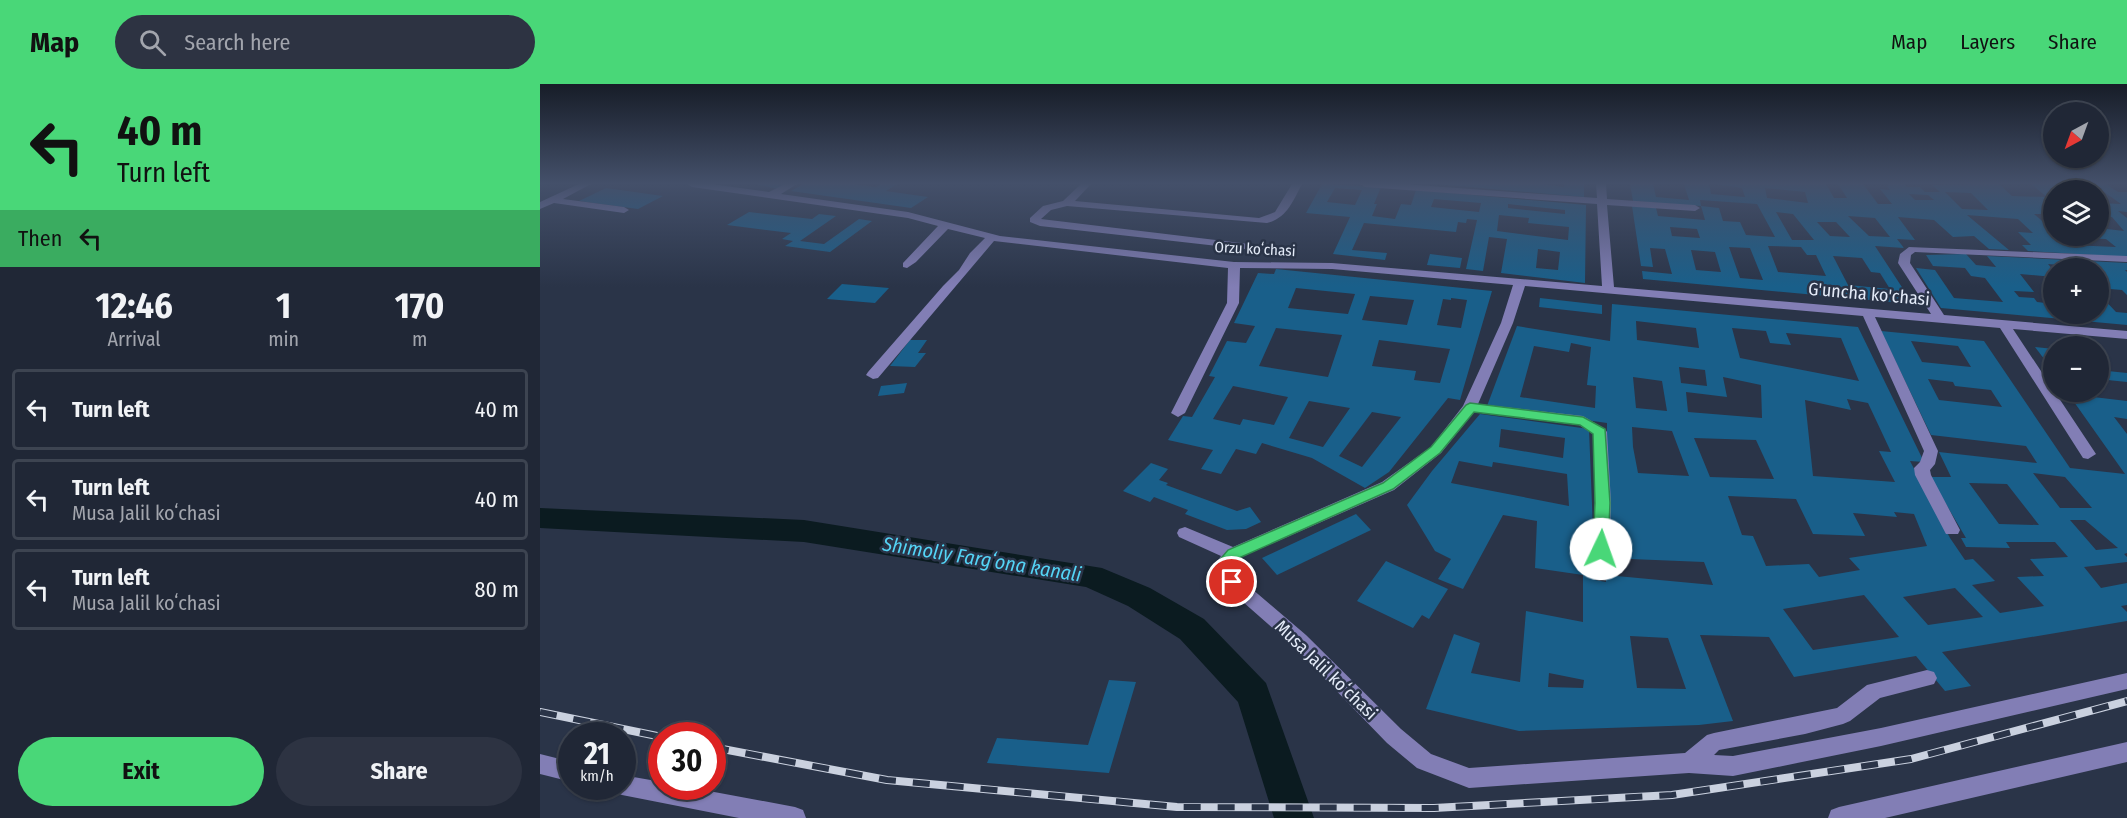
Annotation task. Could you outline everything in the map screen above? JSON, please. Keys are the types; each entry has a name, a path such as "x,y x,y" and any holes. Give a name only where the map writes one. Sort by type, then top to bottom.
{"street":[{"name":"Orzu koʻchasi","path":"920,218 992,238 1234,265 1332,267 1608,289"},
{"path":"1036,218 1034,220 1040,223 1271,249"},
{"path":"1237,218 1268,221 1273,218"},
{"path":"1603,218 1608,289"},
{"path":"907,265 921,252 930,237 946,225"},
{"path":"873,375 964,272 974,255 992,238"},
{"path":"1940,319 1904,263 1906,254 1913,249 2127,259"},
{"path":"1179,413 1233,303 1234,265"},
{"path":"1185,533 1233,554 1388,486 1436,450 1470,407 1507,323 1520,282"},
{"name":"G'uncha ko'chasi","path":"1608,289 2127,335"},
{"path":"1867,312 1931,451 1927,464 1922,468 1923,474 1952,530"},
{"path":"2004,324 2088,454"},
{"path":"1470,407 1583,421 1600,432 1603,503 1600,572"},
{"name":"Musa Jalil koʻchasi","path":"1233,554 1225,563 1225,574 1232,582 1299,640 1394,736 1424,761 1469,778 1689,762"},
{"path":"1689,762 1714,742 1805,725 1843,715 1875,692 1927,678"},
{"path":"1689,762 1733,766 1744,764 1881,737 2127,681"},
{"path":"1839,818 2127,752"},
{"path":"540,764 558,768"},
{"path":"636,788 795,818"}],"building":[{"path":"738,218 833,218 800,241 824,244 859,219 872,221 830,252 785,246 793,241 782,239 791,233 727,225"},
{"path":"1349,218 1499,218 1497,231 1568,240 1569,227 1528,223 1529,218 1586,218 1585,283 1501,273 1507,239 1489,237 1483,271 1466,269 1477,220 1467,219 1466,223 1458,222 1456,232 1364,223 1352,250 1387,253 1385,260 1333,254","holes":["1538,249 1560,252 1558,270 1536,268"]},
{"path":"1634,218 1722,218 1723,221 1740,222 1746,235 1775,237 1765,218 1780,218 1792,240 1814,240 1796,218 1850,218 1869,236 1890,237 1875,218 1899,218 1915,240 1897,239 1904,248 1875,246 1913,304 1643,279 1642,271 1672,274 1665,249 1650,248 1653,267 1641,266","holes":["1817,222 1836,222 1850,237 1830,236","1670,227 1697,229 1700,238 1672,236","1768,246 1801,247 1807,255 1816,255 1826,276 1778,272","1729,247 1750,248 1763,280 1740,278","1691,250 1715,252 1721,272 1696,270","1833,256 1862,258 1871,272 1880,273 1890,289 1848,285"]},
{"path":"1913,218 1971,218 2009,250 1989,249 1974,236 1953,237 1934,220"},
{"path":"2008,218 2039,218 2043,222 2043,246 2116,247 2109,241 2109,229 2124,231 2113,218 2127,218 2127,257 2028,251 2022,245 2031,245 2018,232 2033,233 2018,219"},
{"path":"1430,254 1462,258 1460,268 1427,265"},
{"path":"1966,254 1976,265 1996,267 1987,256 2043,259 2043,276 2020,274 2034,292 2014,291 2019,297 2034,298 2037,302 2043,303 2043,317 1941,308 1916,268 1935,270 1954,298 2003,302 1985,278 1971,276 1965,268 1933,266 1926,255"},
{"path":"2109,262 2127,263 2127,270 2125,270 2127,272 2127,295 2122,290 2109,289"},
{"path":"1276,269 1492,291 1460,400 1448,398 1389,472 1365,488 1312,458 1262,443 1256,454 1236,449 1221,474 1201,469 1213,450 1168,440 1183,416 1192,417 1215,377 1209,376 1227,341 1246,343 1255,326 1234,323 1258,273 1274,274","holes":["1296,288 1355,294 1348,314 1288,308","1370,296 1414,300 1407,325 1362,320","1443,299 1467,300 1461,328 1437,325","1276,328 1342,335 1328,377 1259,366","1379,340 1450,349 1440,383 1414,380 1416,371 1372,366","1233,386 1288,397 1274,425 1243,419 1240,425 1213,419","1309,401 1350,408 1323,447 1289,438","1372,412 1401,417 1362,467 1339,456"]},
{"path":"842,284 889,288 875,303 827,299"},
{"path":"1540,298 1602,305 1602,314 1539,307"},
{"path":"1612,304 1858,327 1924,462 1910,461 1950,538 1965,560 1973,559 1995,581 1972,585 2000,613 2044,606 2017,577 2044,576 2030,559 2068,557 2055,542 2006,542 2010,548 1966,547 1961,538 1966,538 1930,477 1951,477 1939,452 2037,463 2026,446 1931,435 1881,331 1984,341 2070,468 2125,474 2074,402 2109,402 2109,399 2127,401 2127,419 2114,417 2127,434 2127,553 2124,554 2127,562 2084,567 2101,588 2127,583 2127,605 2121,606 2127,612 2127,621 1942,652 1971,686 1945,691 1916,656 1794,677 1769,637 1700,635 1733,721 1699,725 1519,731 1426,709 1454,634 1480,643 1471,673 1520,682 1526,611 1583,622 1583,575 1535,568 1537,521 1503,515 1463,589 1438,579 1451,559 1435,551 1407,505 1480,414 1589,429 1595,580 1606,582 1606,575 1713,585 1704,562 1606,558 1607,423 1487,406 1517,326 1610,341","holes":["1636,321 1696,328 1699,348 1637,340","1732,328 1766,331 1770,343 1791,345 1786,333 1841,338 1859,381 1740,358","1911,341 1958,346 1971,367 1922,362","1571,343 1591,347 1587,385 1596,386 1595,408 1520,397 1534,346 1569,352","1679,367 1705,370 1707,386 1681,383","1633,377 1662,381 1667,411 1636,408","1723,377 1761,385 1762,418 1688,412 1686,392 1727,397","1928,379 1953,382 1955,386 1991,390 2002,407 1939,400","1847,399 1868,403 1891,452 1879,451 1895,482 1813,476 1805,400 1851,410","1632,427 1672,431 1689,476 1638,473","1501,429 1565,438 1563,458 1499,447","1694,438 1756,440 1774,479 1710,477","1459,461 1492,467 1493,462 1567,474 1569,506 1451,483","2033,473 2065,477 2092,508 2060,508","1969,483 2007,484 2039,525 1999,524","1728,496 1796,499 1813,534 1865,536 1853,513 1897,517 1894,512 1914,514 1927,546 1849,558 1860,570 1819,577 1809,564 1766,566 1753,536 1742,535","2070,520 2085,520 2118,548 2096,550","1955,588 1983,617 1928,625 1903,597","1864,595 1899,637 1813,650 1783,609","1630,636 1668,638 1686,689 1637,688","1549,673 1584,680 1583,688 1548,687"]},
{"path":"2109,305 2116,312 2127,313 2127,325 2109,323"},
{"path":"910,340 927,340 918,353 926,353 915,367 890,366"},
{"path":"2035,347 2043,348 2043,358"},
{"path":"2109,371 2127,373 2127,382 2109,380"},
{"path":"907,383 904,393 878,396 881,386"},
{"path":"1151,463 1168,469 1159,480 1168,483 1166,485 1237,511 1250,507 1261,522 1246,529 1227,530 1185,514 1188,510 1154,497 1150,502 1123,491"},
{"path":"1356,514 1371,530 1277,575 1262,558"},
{"path":"1386,561 1448,589 1429,619 1422,615 1413,628 1357,601"},
{"path":"1109,680 1136,682 1109,773 987,763 997,738 1088,745"}],"waterway":[{"name":"Shimoliy Fargʻona kanali","path":"540,518 804,531 1091,576 1139,597 1192,629 1253,694 1294,818"}],"railway":[{"path":"726,750 887,780 1177,807 1434,808 1672,795 1911,759 2127,701"},
{"path":"540,712 648,734"}],"route":[{"path":"1232,582 1225,574 1225,563 1233,554 1388,486 1436,450 1470,407 1583,421 1600,432 1603,503 1601,549"}]}
